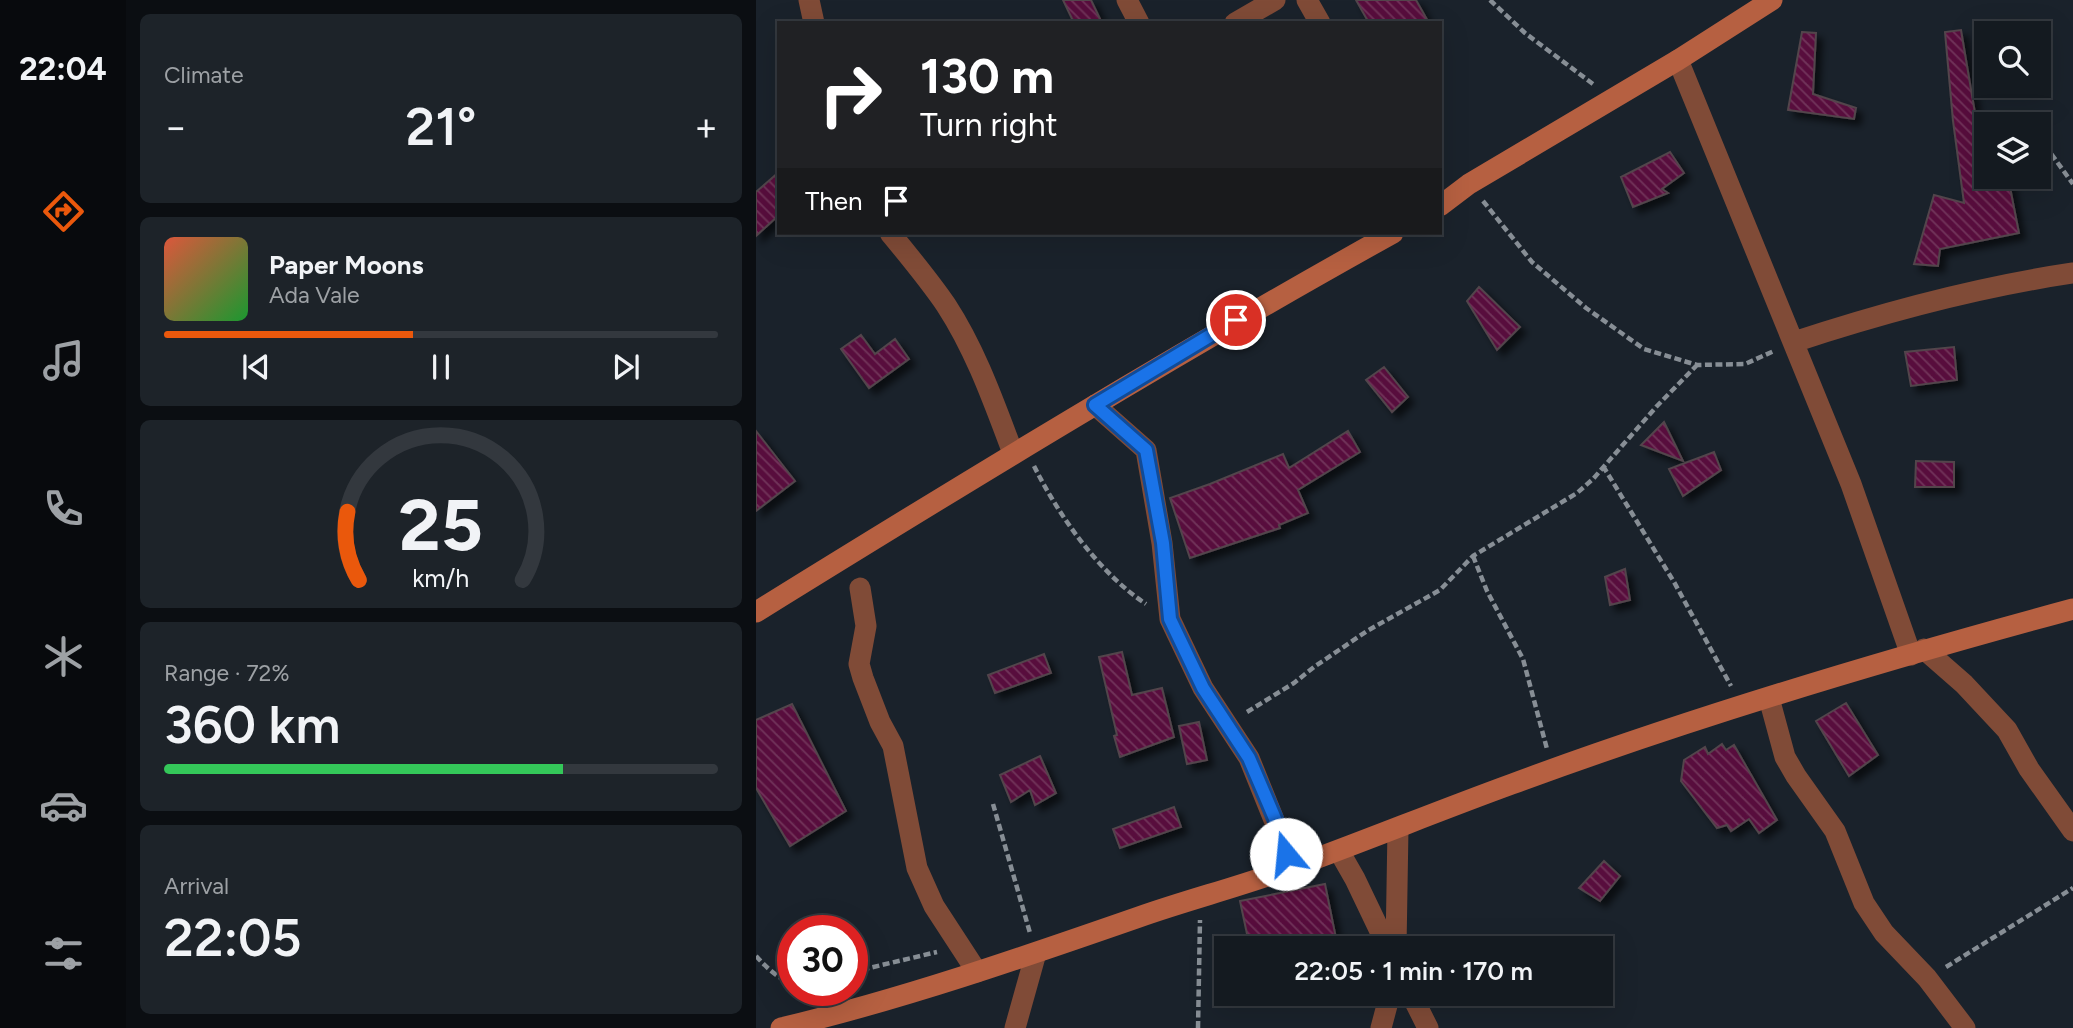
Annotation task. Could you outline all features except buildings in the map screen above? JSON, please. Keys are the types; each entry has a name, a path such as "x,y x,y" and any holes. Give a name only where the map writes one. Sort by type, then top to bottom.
{"street":[{"path":"1127,0 1138,21"},
{"path":"1238,21 1275,0"},
{"path":"1307,0 1319,21"},
{"path":"1442,204 1469,184 1678,60 1772,0"},
{"path":"1678,60 1918,652 1964,684 2007,730 2029,769 2073,831"},
{"path":"892,235 947,307 1018,449"},
{"path":"756,612 1018,449 1236,320 1389,235"},
{"path":"1794,342 1848,324 1964,293 2073,273"},
{"path":"1095,405 1146,450 1163,543 1170,619 1203,688 1249,758 1293,867"},
{"path":"860,588 866,626 859,664 893,746 917,868 934,906 977,972"},
{"path":"781,1028 837,1014 1037,953 1293,867 1551,771 1743,706 1918,652 2073,609"},
{"path":"1769,698 1785,757 1835,831 1864,903 1884,933 1927,978 1965,1028"},
{"path":"1396,936 1398,828"},
{"path":"1339,850 1382,936"},
{"path":"1015,1028 1037,953"},
{"path":"1381,1028 1387,1006"},
{"path":"1417,1006 1428,1028"}],"path":[{"path":"1490,0 1525,33 1599,88 1605,102"},
{"path":"2051,154 2073,184"},
{"path":"1469,184 1532,262 1586,308 1644,349 1697,365 1745,363 1794,342"},
{"path":"1227,724 1294,683 1367,631 1440,590 1473,556 1577,493 1697,365"},
{"path":"1018,449 1114,580 1170,619"},
{"path":"1603,466 1674,582 1743,706"},
{"path":"1473,556 1487,591 1523,659 1540,718 1551,771"},
{"path":"993,804 1010,871 1037,953"},
{"path":"1927,978 2073,888"},
{"path":"1198,1028 1200,897"},
{"path":"868,968 961,947"},
{"path":"756,956 777,975"}],"route":[{"path":"1236,320 1095,405 1146,450 1163,543 1170,619 1203,688 1249,758 1276,821 1286,854"}]}
